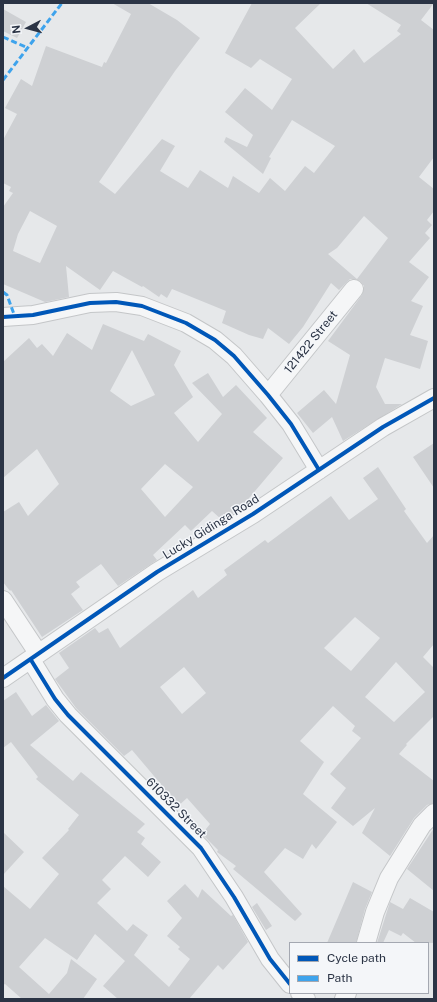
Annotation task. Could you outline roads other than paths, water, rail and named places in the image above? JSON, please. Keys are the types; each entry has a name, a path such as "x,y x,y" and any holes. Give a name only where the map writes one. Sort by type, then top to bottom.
{"street":[{"name":"121422 Street","path":"268,395 354,289"},
{"path":"3,316 33,315 90,303 116,302 142,306 180,320 215,340 234,356 292,424 319,470"},
{"name":"Lucky Gidinga Road","path":"3,678 157,572 253,514 384,427 434,398"},
{"name":"610332 Street","path":"3,600 55,698 68,715 201,848 234,897 270,959 289,983"},
{"path":"366,942 375,912 389,878 422,825 434,813"}]}
